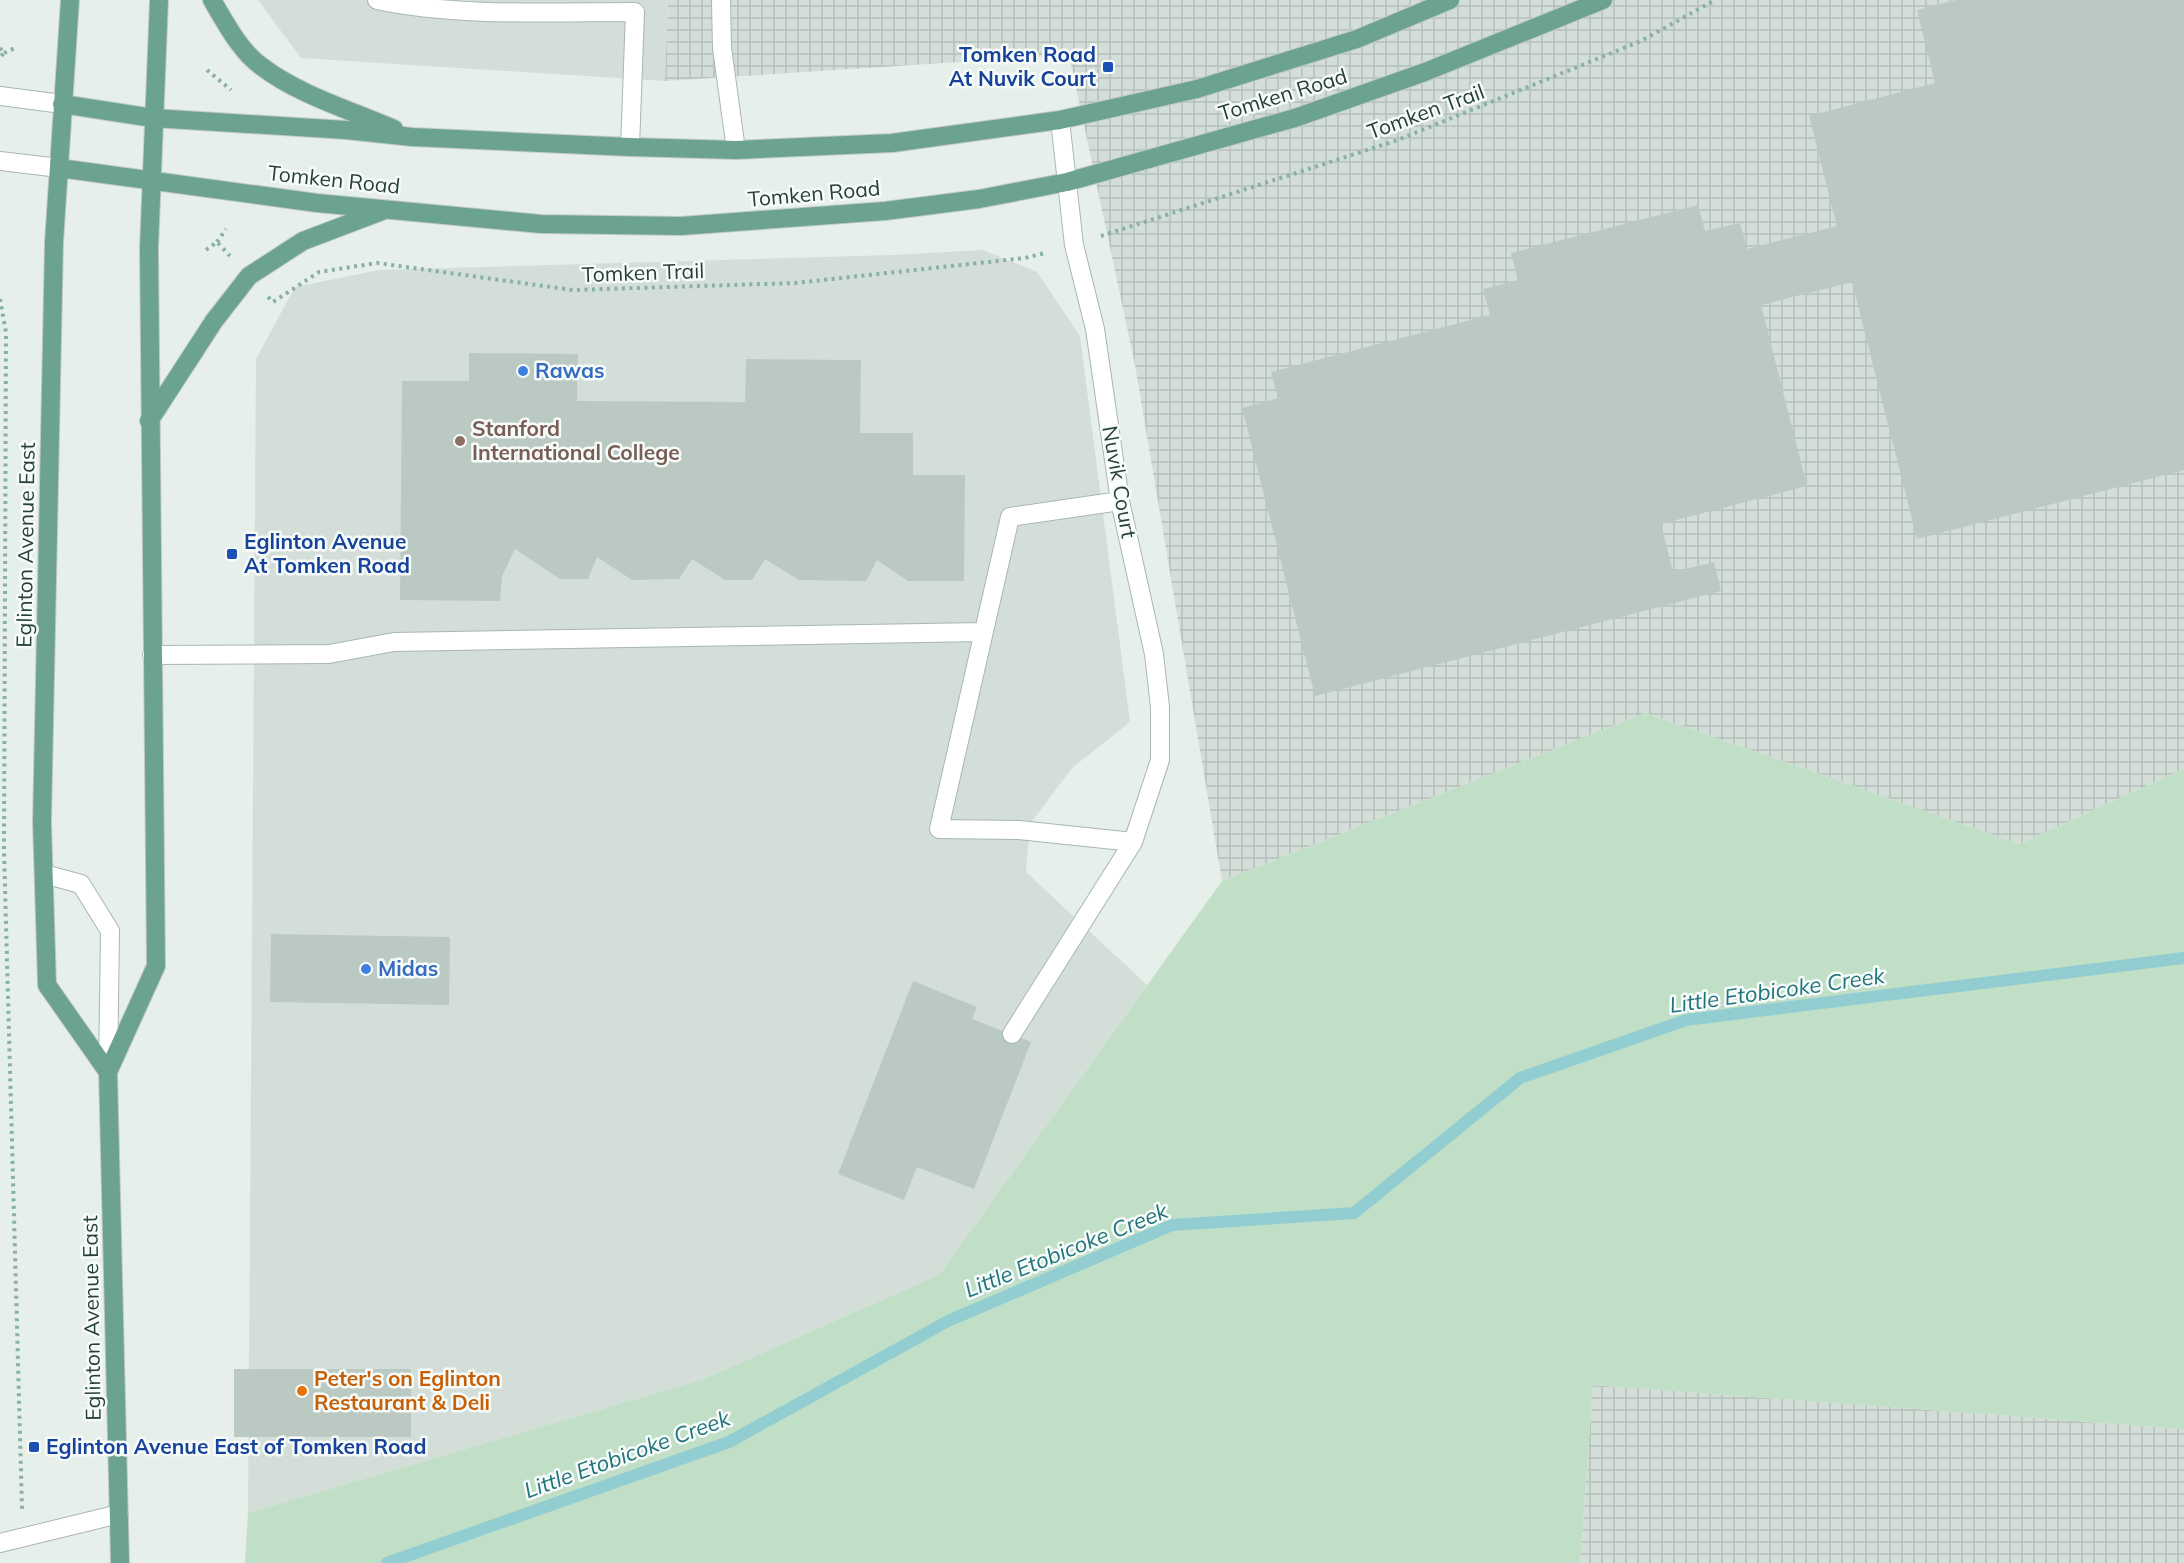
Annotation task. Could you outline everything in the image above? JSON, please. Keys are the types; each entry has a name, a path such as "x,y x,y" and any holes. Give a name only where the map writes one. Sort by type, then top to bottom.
{"main road":[{"name":"Eglinton Avenue East","path":"70,0 54,254 42,822 47,984 108,1072"},
{"name":"Eglinton Avenue East","path":"120,1563 108,1072 156,966 149,421 150,178 158,65 159,0"},
{"path":"212,0 229,29 260,66 304,90 412,137"},
{"name":"Tomken Road","path":"62,104 153,118 346,130 412,137 736,150 892,143 1060,120 1197,89 1357,39 1450,0"},
{"name":"Tomken Road","path":"58,168 150,178 317,203 541,224 681,226 885,212 979,199 1067,182 1295,118 1425,72 1603,0"},
{"path":"149,421 214,321 249,276 303,241 386,209"}],"street":[{"path":"377,0 535,6 636,6 630,147"},
{"path":"721,0 722,48 736,150"},
{"name":"Tomken Road","path":"0,96 62,104"},
{"name":"Nuvik Court","path":"1012,1034 1133,842 1160,760 1160,706 1154,654 1120,501 1095,329 1074,245 1060,120"},
{"name":"Tomken Road","path":"0,161 58,168"},
{"path":"1120,501 1010,517 939,829 1019,830 1133,842"},
{"path":"152,655 329,654 394,642 982,632"},
{"path":"44,874 81,885 110,931 108,1072"},
{"path":"0,1543 119,1514"}],"path":[{"name":"Tomken Trail","path":"1135,224 1406,137 1641,41 1715,0"},
{"path":"0,48 4,53"},
{"path":"0,57 15,48"},
{"path":"207,70 231,90"},
{"path":"206,250 217,242 226,229"},
{"path":"217,242 234,261"},
{"name":"Tomken Trail","path":"273,302 319,272 377,263 573,290 795,283 1024,258"},
{"path":"0,299 6,332 6,978 15,1185 20,1485 24,1537"}],"shaded area":[{"path":"258,0 668,0 665,81 301,58"},
{"path":"668,0 2184,0 2184,769 2019,844 1645,713 1222,881 1135,365 1069,55 665,81"},
{"path":"983,250 1037,272 1080,336 1130,722 1072,768 1030,824 1026,872 1147,985 939,1275 701,1380 248,1513 256,359 295,287 379,270 893,255"},
{"path":"1593,1385 2184,1429 2184,1563 1580,1563"}],"green space":[{"path":"1645,713 2019,844 2184,769 2184,1429 1593,1385 1580,1563 245,1563 248,1513 701,1380 939,1275 1222,881"}],"building":[{"path":"1956,0 2184,0 2184,470 1917,539 1852,282 1761,305 1807,486 1661,524 1673,572 1714,562 1721,591 1315,696 1242,408 1278,398 1271,372 1490,315 1483,289 1518,280 1511,253 1698,205 1705,231 1740,223 1747,249 1837,226 1809,116 1935,83 1917,10"},
{"path":"469,353 578,354 577,401 745,402 746,359 861,360 860,433 913,433 913,475 965,475 964,581 908,581 877,560 866,581 799,580 765,559 752,580 725,580 692,559 679,579 632,580 597,557 588,579 560,579 515,549 502,576 500,601 400,600 402,381 469,381"},
{"path":"271,934 450,937 449,1005 270,1002"},
{"path":"913,981 977,1007 972,1019 1031,1042 974,1189 917,1167 904,1200 838,1174"},
{"path":"234,1369 411,1369 411,1437 234,1437"}],"waterway":[{"name":"Little Etobicoke Creek","path":"387,1563 729,1442 948,1321 1172,1225 1354,1213 1520,1078 1686,1020 2184,958"}],"place":[{"name":"Tomken Road At Nuvik Court","path":"1108,67"},
{"name":"Rawas","path":"523,371"},
{"name":"Stanford International College","path":"460,441"},
{"name":"Eglinton Avenue At Tomken Road","path":"232,554"},
{"name":"Midas","path":"366,969"},
{"name":"Peter's on Eglinton Restaurant & Deli","path":"302,1391"},
{"name":"Eglinton Avenue East of Tomken Road","path":"34,1447"}]}
